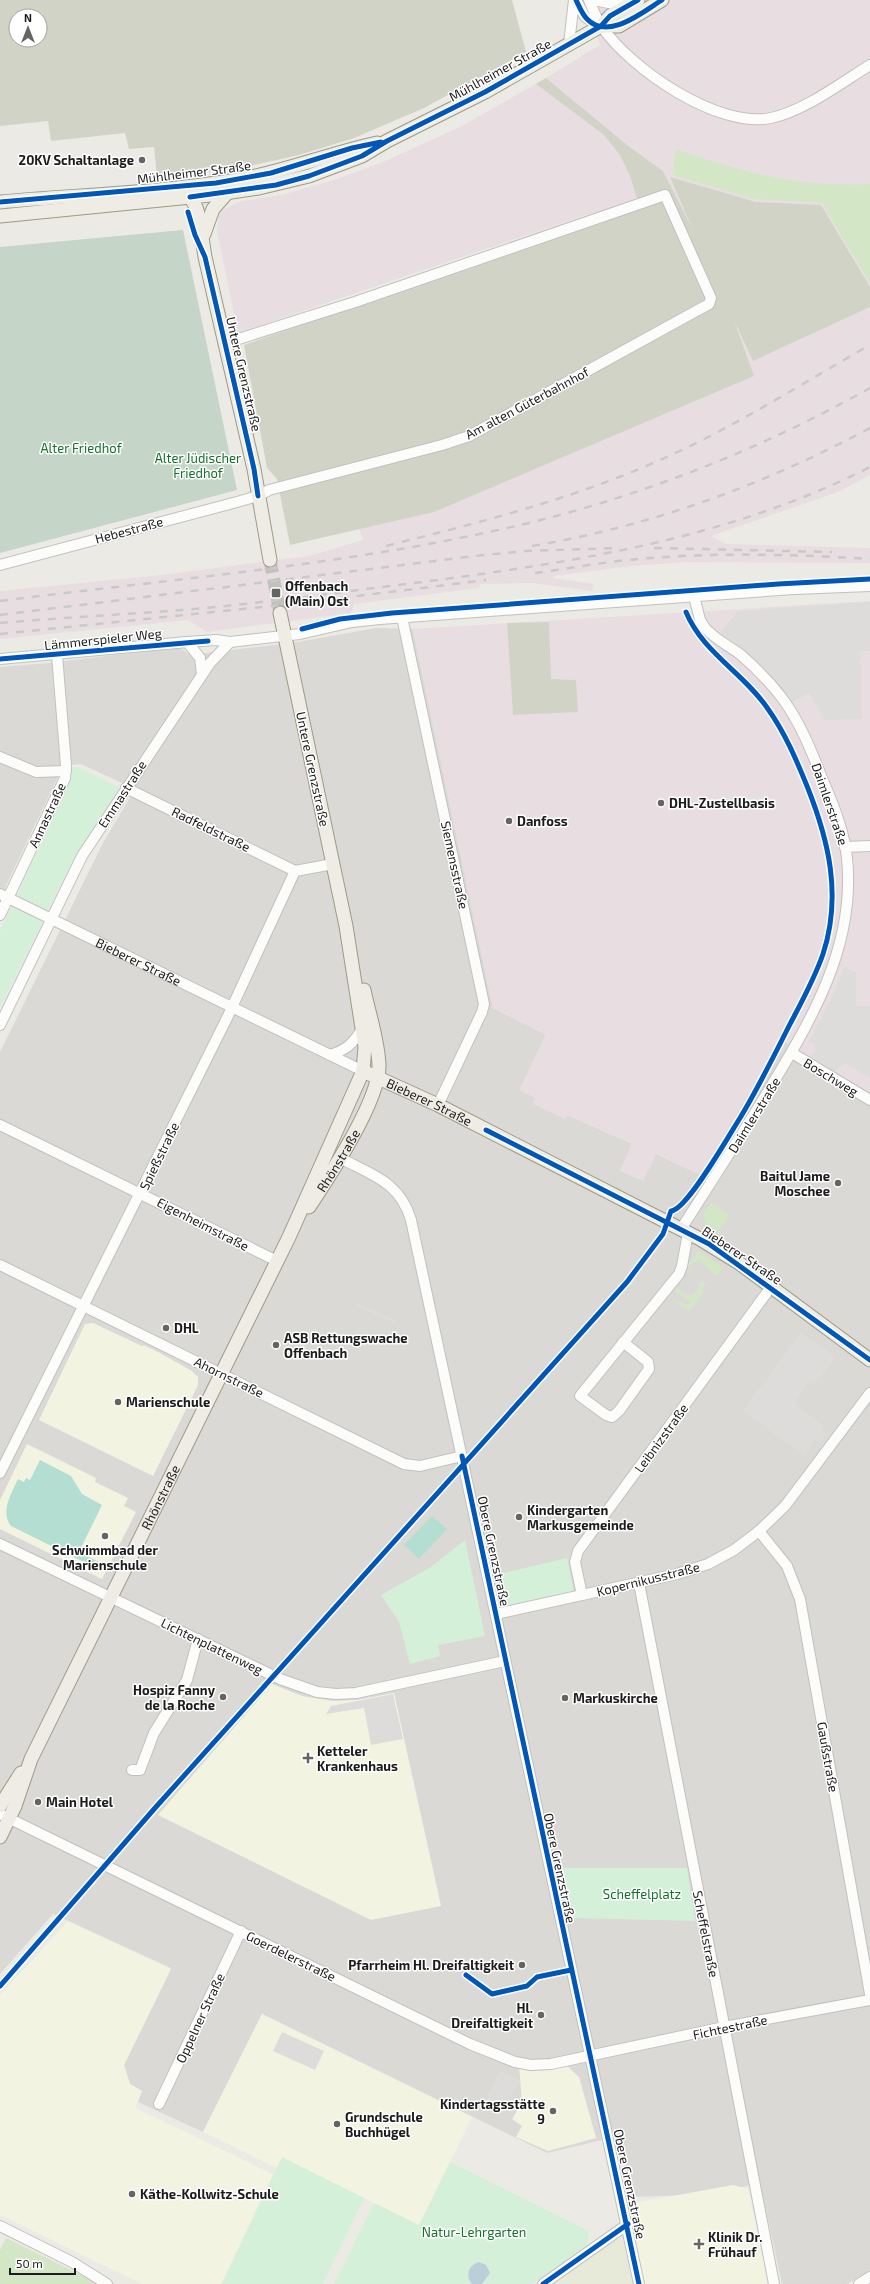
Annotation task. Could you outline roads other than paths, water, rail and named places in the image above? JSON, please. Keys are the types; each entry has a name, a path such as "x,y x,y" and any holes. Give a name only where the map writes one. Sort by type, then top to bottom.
{"main road":[{"name":"Mühlheimer Straße","path":"601,26 618,26 662,0"},
{"name":"Mühlheimer Straße","path":"0,202 189,192 227,193 265,187 309,176 362,156 387,141 438,117 601,26 610,16 636,1"},
{"name":"Mühlheimer Straße","path":"0,216 189,192 223,182 271,173 352,148 387,141"},
{"name":"Untere Grenzstraße","path":"189,192 196,207 203,237 205,257 254,470 270,560"},
{"name":"Untere Grenzstraße","path":"189,192 188,212 195,235 205,257"},
{"path":"203,237 213,209 227,193"},
{"name":"Untere Grenzstraße","path":"280,613 346,926 365,1047 363,1071"},
{"name":"Untere Grenzstraße","path":"346,926 364,990 376,1047 379,1066 378,1078"},
{"name":"Bieberer Straße","path":"363,1071 438,1105 685,1231 724,1253 870,1360"},
{"name":"Rhönstraße","path":"0,1837 5,1816 31,1758 289,1237 363,1071"},
{"name":"Rhönstraße","path":"289,1237 340,1158 374,1091 378,1078"},
{"name":"Rhönstraße","path":"0,1806 31,1758"}],"street":[{"path":"575,0 585,18 601,26"},
{"path":"569,44 575,0"},
{"path":"589,0 601,26 626,55 667,85 712,110 745,119 766,119 789,112 870,65"},
{"path":"595,0 609,4 636,1"},
{"name":"Am alten Güterbahnhof","path":"226,343 355,302 665,195 711,298 709,304 469,436 442,445 268,490 258,496"},
{"name":"Hebestraße","path":"0,565 258,496"},
{"name":"Lämmerspieler Weg","path":"0,659 187,642 216,640 230,642 285,636 352,622 402,617 694,596 870,586"},
{"name":"Daimlerstraße","path":"622,1342 648,1362 649,1369 619,1411 612,1416 606,1415 580,1396 622,1342 679,1274 685,1231 792,1053 821,998 839,947 847,897 845,847 833,805 805,737 795,717 782,698 756,668 705,628 700,620 694,596"},
{"name":"Siemensstraße","path":"402,617 484,1004 482,1012 438,1105"},
{"path":"187,642 200,658 202,674"},
{"name":"Emmastraße","path":"0,1025 76,867 126,788 202,674 215,656 230,642"},
{"name":"Annastraße","path":"0,915 4,896 63,785 66,771 57,655"},
{"path":"0,757 36,772 66,771"},
{"name":"Radfeldstraße","path":"126,788 296,871"},
{"path":"845,847 870,846"},
{"path":"296,871 333,864"},
{"name":"Spießstraße","path":"0,1473 141,1193 232,1007 296,871"},
{"name":"Bieberer Straße","path":"4,896 363,1071"},
{"path":"330,1056 343,1051 350,1046 362,1029"},
{"name":"Boschweg","path":"792,1053 870,1100"},
{"name":"Eigenheimstraße","path":"0,1124 277,1261"},
{"name":"Obere Grenzstraße","path":"340,1158 387,1183 395,1189 407,1208 462,1456 590,2056 628,2224 639,2284"},
{"name":"Ahornstraße","path":"0,1265 404,1464 420,1466 462,1456"},
{"name":"Leibnizstraße","path":"582,1596 575,1562 578,1551 771,1287"},
{"name":"Kopernikusstraße","path":"496,1614 684,1572 708,1564 734,1550 759,1531 790,1501 870,1393"},
{"name":"Gaußstraße","path":"759,1531 787,1566 800,1599 870,1994"},
{"name":"Lichtenplattenweg","path":"0,1544 290,1683 311,1691 330,1694 367,1692 505,1661"},
{"name":"Scheffelstraße","path":"639,1583 774,2284"},
{"path":"132,1770 140,1770 154,1733 187,1680 198,1639"},
{"name":"Goerdelerstraße","path":"5,1816 507,2060 540,2065 590,2056"},
{"name":"Oppelner Straße","path":"159,2104 241,1931"},
{"name":"Fichtestraße","path":"590,2056 870,2000"},
{"path":"543,2284 628,2224"},
{"path":"0,2226 72,2262 107,2284"},
{"path":"859,2284 870,2278"}],"water":[{"path":"479,2262 486,2265 490,2273 482,2284 472,2284 468,2274 470,2268 475,2263"}],"tunnel":[{"path":"270,560 280,613"}],"railway":[{"path":"386,546 525,509 593,487 660,460 714,434 870,345"},
{"path":"0,601 324,561 452,540 516,526 608,501 698,469 785,432 870,388"},
{"path":"532,546 576,538 620,527 706,501 789,468 870,428"},
{"path":"0,623 205,608 260,602 480,574 595,556 652,544 763,512 817,492 870,467"},
{"path":"0,615 475,556 525,551 618,548"},
{"path":"654,548 832,552"},
{"path":"535,573 616,561 658,557 779,555 870,559"},
{"path":"309,602 486,580"},
{"path":"0,634 291,604"}],"place":[{"name":"20KV Schaltanlage","path":"142,160"},
{"name":"Offenbach (Main) Ost","path":"276,593"},
{"name":"DHL-Zustellbasis","path":"661,803"},
{"name":"Danfoss","path":"509,821"},
{"name":"Baitul Jame Moschee","path":"838,1183"},
{"name":"DHL","path":"166,1328"},
{"name":"ASB Rettungswache Offenbach","path":"276,1345"},
{"name":"Marienschule","path":"118,1402"},
{"name":"Kindergarten Markusgemeinde","path":"519,1517"},
{"name":"Schwimmbad der Marienschule","path":"105,1536"},
{"name":"Hospiz Fanny de la Roche","path":"223,1697"},
{"name":"Markuskirche","path":"565,1698"},
{"name":"Ketteler Krankenhaus","path":"308,1758"},
{"name":"Main Hotel","path":"38,1802"},
{"name":"Pfarrheim Hl. Dreifaltigkeit","path":"522,1965"},
{"name":"Hl. Dreifaltigkeit","path":"541,2015"},
{"name":"Kindertagsstätte 9","path":"553,2111"},
{"name":"Grundschule Buchhügel","path":"337,2124"},
{"name":"Käthe-Kollwitz-Schule","path":"132,2194"},
{"name":"Klinik Dr. Frühauf","path":"699,2244"}],"park label":[{"name":"Alter Friedhof","path":"81,448"},
{"name":"Alter Jüdischer Friedhof","path":"198,466"},
{"name":"Scheffelplatz","path":"642,1894"},
{"name":"Natur-Lehrgarten","path":"474,2232"}]}
